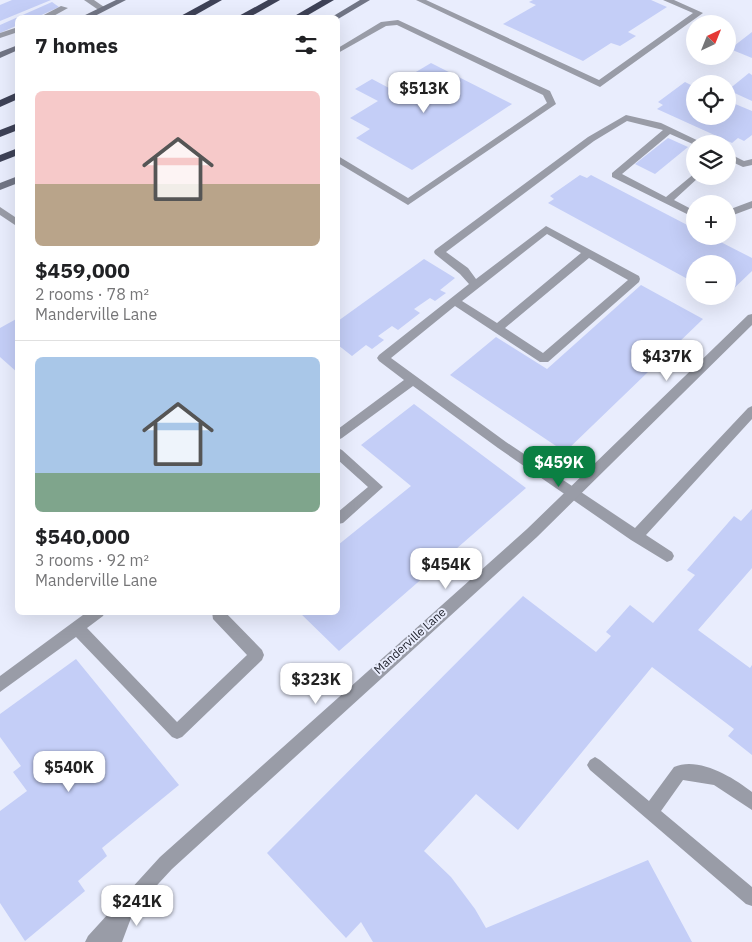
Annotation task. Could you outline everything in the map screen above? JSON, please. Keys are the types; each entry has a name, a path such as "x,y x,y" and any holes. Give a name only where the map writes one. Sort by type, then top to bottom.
{"highway":[{"path":"245,15 275,0"},
{"path":"301,15 329,0"},
{"path":"186,15 214,1"},
{"path":"0,104 15,96"},
{"path":"0,134 15,127"},
{"path":"0,159 15,152"}],"main road":[{"path":"89,15 122,0"},
{"path":"339,15 366,0"},
{"path":"0,55 15,48"},
{"path":"0,187 15,180"}],"street":[{"path":"88,0 103,8"},
{"path":"420,0 600,84 699,13 667,0"},
{"path":"49,15 64,8"},
{"path":"340,50 384,24 398,22 547,94 552,104 408,202 340,160"},
{"path":"0,36 15,29"},
{"path":"475,286 464,271 439,252 591,139 626,118 658,124 686,138"},
{"path":"669,130 615,175 686,210"},
{"path":"736,160 743,164 752,162"},
{"path":"667,201 686,184"},
{"path":"736,211 752,204"},
{"path":"0,210 15,222"},
{"path":"456,301 544,359 635,279 546,229 383,358 573,494 667,556"},
{"path":"498,328 588,252"},
{"name":"Manderville Lane","path":"94,942 131,899 166,863 372,675 532,533 752,318"},
{"path":"340,434 412,380"},
{"path":"636,536 752,411"},
{"path":"340,455 377,487 340,516"},
{"path":"0,685 94,615"},
{"path":"77,628 177,732 257,655 220,615"},
{"path":"595,765 752,898"},
{"path":"651,812 679,772 702,773 724,780 752,802"},
{"name":"Manderville Lane","path":"113,942 131,899"}],"building":[{"path":"12,0 51,0 0,21 0,5"},
{"path":"533,0 651,0 667,7 628,32 636,36 620,46 611,43 583,61 503,24 536,5 529,2"},
{"path":"52,2 59,7 42,15 23,15"},
{"path":"15,18 15,26 0,33 0,25"},
{"path":"752,32 752,58 736,51 736,44"},
{"path":"431,63 512,104 412,170 356,138 370,129 350,118 378,101 355,89 372,79 389,88"},
{"path":"749,73 752,75 752,101 736,94 736,84"},
{"path":"686,82 686,122 657,109 663,105 658,102"},
{"path":"736,104 752,111 752,135 744,141 738,138 736,140 736,135 714,135 692,125 736,125"},
{"path":"668,138 686,146 686,149 655,174 635,164"},
{"path":"580,175 587,178 591,175 686,224 686,245 727,245 752,258 752,271 736,286 736,255 686,255 686,278 548,203 554,199 550,196"},
{"path":"424,259 455,278 440,290 446,293 435,301 430,298 414,309 420,313 398,330 392,326 378,336 384,340 372,349 366,345 352,356 340,347 340,320"},
{"path":"641,285 703,319 565,452 450,375 496,337 547,369"},
{"path":"15,320 15,370 0,357 0,328"},
{"path":"414,404 526,488 339,651 302,615 340,615 340,543 411,486 361,445"},
{"path":"752,509 752,568 698,630 750,668 752,665 752,755 728,736 734,729 652,667 518,830 476,794 424,851 451,877 475,909 486,928 648,860 692,942 373,942 361,922 346,938 267,853 523,596 596,652 611,636 606,632 630,605 653,623 695,575 687,570 734,516 741,521"},
{"path":"76,659 179,785 102,848 107,856 78,881 85,891 25,941 0,903 0,811 27,791 13,772 21,766 0,737 0,714"}]}
